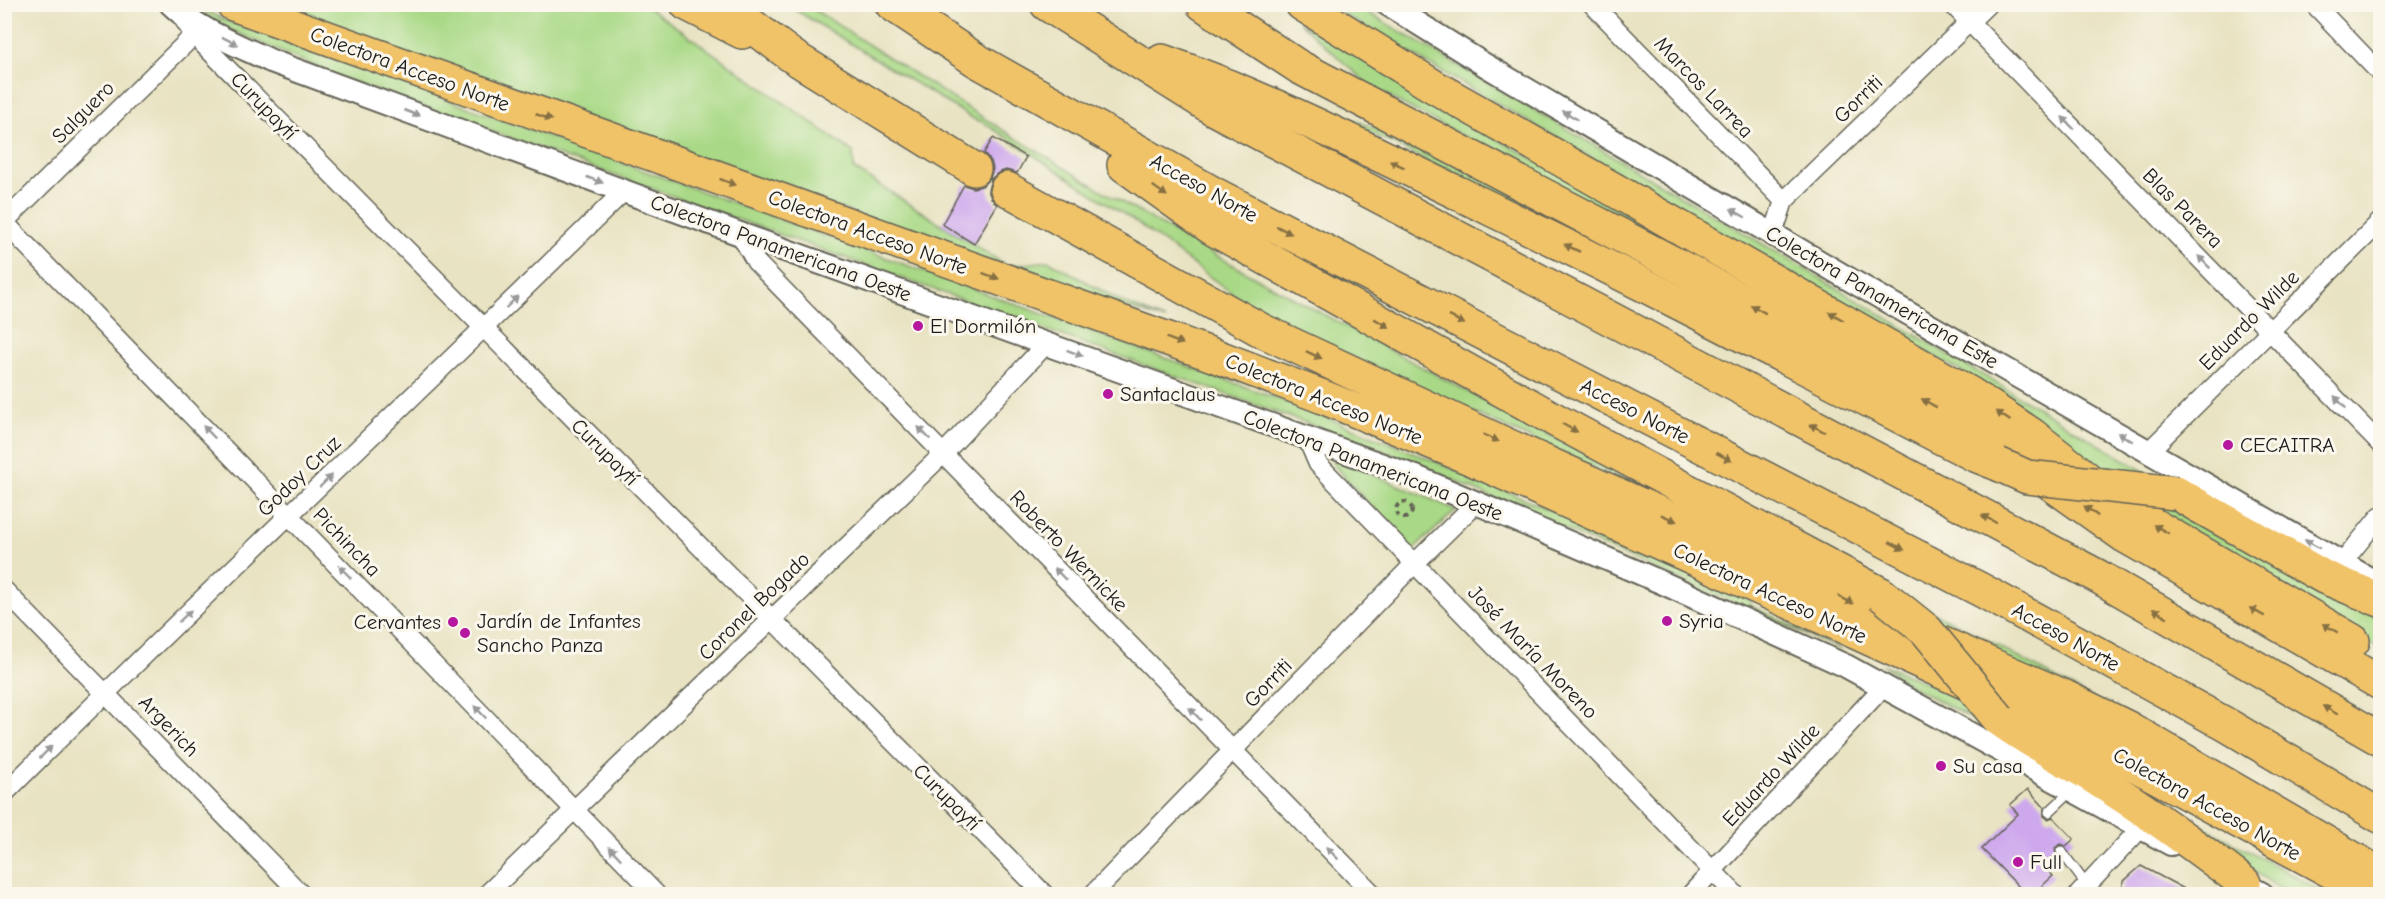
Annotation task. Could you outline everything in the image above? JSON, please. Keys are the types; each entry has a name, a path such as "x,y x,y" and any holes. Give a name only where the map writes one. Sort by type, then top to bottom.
{"highway":[{"name":"Colectora Acceso Norte","path":"233,4 1202,351 1323,397 1470,458 2082,736 2373,894"},
{"path":"687,4 792,56"},
{"path":"723,4 792,56 974,169"},
{"name":"Acceso Norte","path":"892,4 975,60 1214,194 1983,591 2227,725 2380,816"},
{"path":"1047,4 1214,109 2099,577 2380,739"},
{"path":"1203,4 1299,66 1694,274 1971,426 2126,536 2380,683"},
{"path":"1302,4 1433,86 1970,393 2032,435 2124,508 2380,657"},
{"path":"1108,42 1224,83 1336,134 1625,274 1975,455 2027,477 2176,493 2324,577 2380,600"},
{"path":"975,60 1212,228 1559,422 1881,594 1926,630 1999,719 2016,732 2100,780 2170,826 2253,889"},
{"path":"1007,189 1261,330 1509,446 1723,542 1856,606 2097,712 2380,874"}],"street":[{"name":"Marcos Larrea","path":"1592,4 1784,201"},
{"name":"Blas Parera","path":"1952,4 2380,444"},
{"name":"Gorriti","path":"1773,234 1784,201 1988,4"},
{"path":"2314,4 2380,73"},
{"name":"Colectora Panamericana Este","path":"1395,6 1485,65 2380,585"},
{"name":"Curupaytí","path":"175,9 194,35 1044,894"},
{"name":"Colectora Panamericana Oeste","path":"175,9 229,41 271,61 740,234 1416,477 1674,588 1845,666 2253,889"},
{"name":"Salguero","path":"4,222 194,35"},
{"name":"Godoy Cruz","path":"4,794 105,692 291,516 624,191"},
{"name":"Pichincha","path":"4,222 656,894"},
{"name":"Eduardo Wilde","path":"2149,451 2380,222"},
{"name":"Roberto Wernicke","path":"740,234 756,262 944,453 1232,753 1373,894"},
{"name":"Coronel Bogado","path":"487,894 944,453 1047,343"},
{"name":"José María Moreno","path":"1306,436 1318,464 1735,894"},
{"name":"Gorriti","path":"1094,894 1415,562 1475,504"},
{"path":"2343,562 2380,516"},
{"name":"Argerich","path":"4,590 301,894"},
{"name":"Eduardo Wilde","path":"1691,894 1884,686"},
{"path":"2088,892 2140,828"}],"lane":[{"path":"2049,812 2073,789"},
{"path":"2061,851 2088,892"}],"path":[{"path":"1402,502 1409,504 1412,508 1410,516 1405,518 1396,513 1396,507 1402,502"}],"green space":[{"path":"198,5 222,19 1336,421 1634,546 1751,600 1751,606 1841,650 1393,454 340,77 226,28 196,7"},
{"path":"264,5 645,5 853,152 854,169 1007,266 1049,261 1122,302 1166,320 1085,295"},
{"path":"787,5 807,5 1047,157 1195,244 1393,352 1724,527 1273,321 1136,222 981,121 977,121"},
{"path":"1327,5 1355,5 1761,243 2380,612 2380,649 2137,505 2014,402"},
{"path":"1299,22 1480,129 1969,408 1371,87"},
{"path":"1292,94 1415,143 1850,369"},
{"path":"1334,459 1456,510 1412,551 1332,463"},
{"path":"1910,602 1971,631 2178,747 1946,638"},
{"path":"1882,664 1973,703 1995,731 1911,686"},
{"path":"2109,775 2327,894 2288,894"}],"building":[{"path":"993,138 1026,157 1017,173 1006,170 991,179 988,190 997,205 974,244 942,224 964,185 973,188 982,186 990,178 993,169 991,161 984,153"},
{"path":"2028,789 2044,807 2044,816 2048,819 2053,817 2074,839 2066,846 2060,844 2055,848 2056,855 2044,866 2053,876 2033,894 2026,894 1982,849 2018,814 2010,805"},
{"path":"2141,866 2194,894 2120,894 2124,881"}],"place":[{"name":"El Dormilón","path":"918,326"},
{"name":"Santaclaus","path":"1108,394"},
{"name":"CECAITRA","path":"2228,445"},
{"name":"Syria","path":"1667,621"},
{"name":"Cervantes","path":"453,622"},
{"name":"Jardín de Infantes Sancho Panza","path":"465,633"},
{"name":"Su casa","path":"1941,766"},
{"name":"Full","path":"2018,862"}]}
